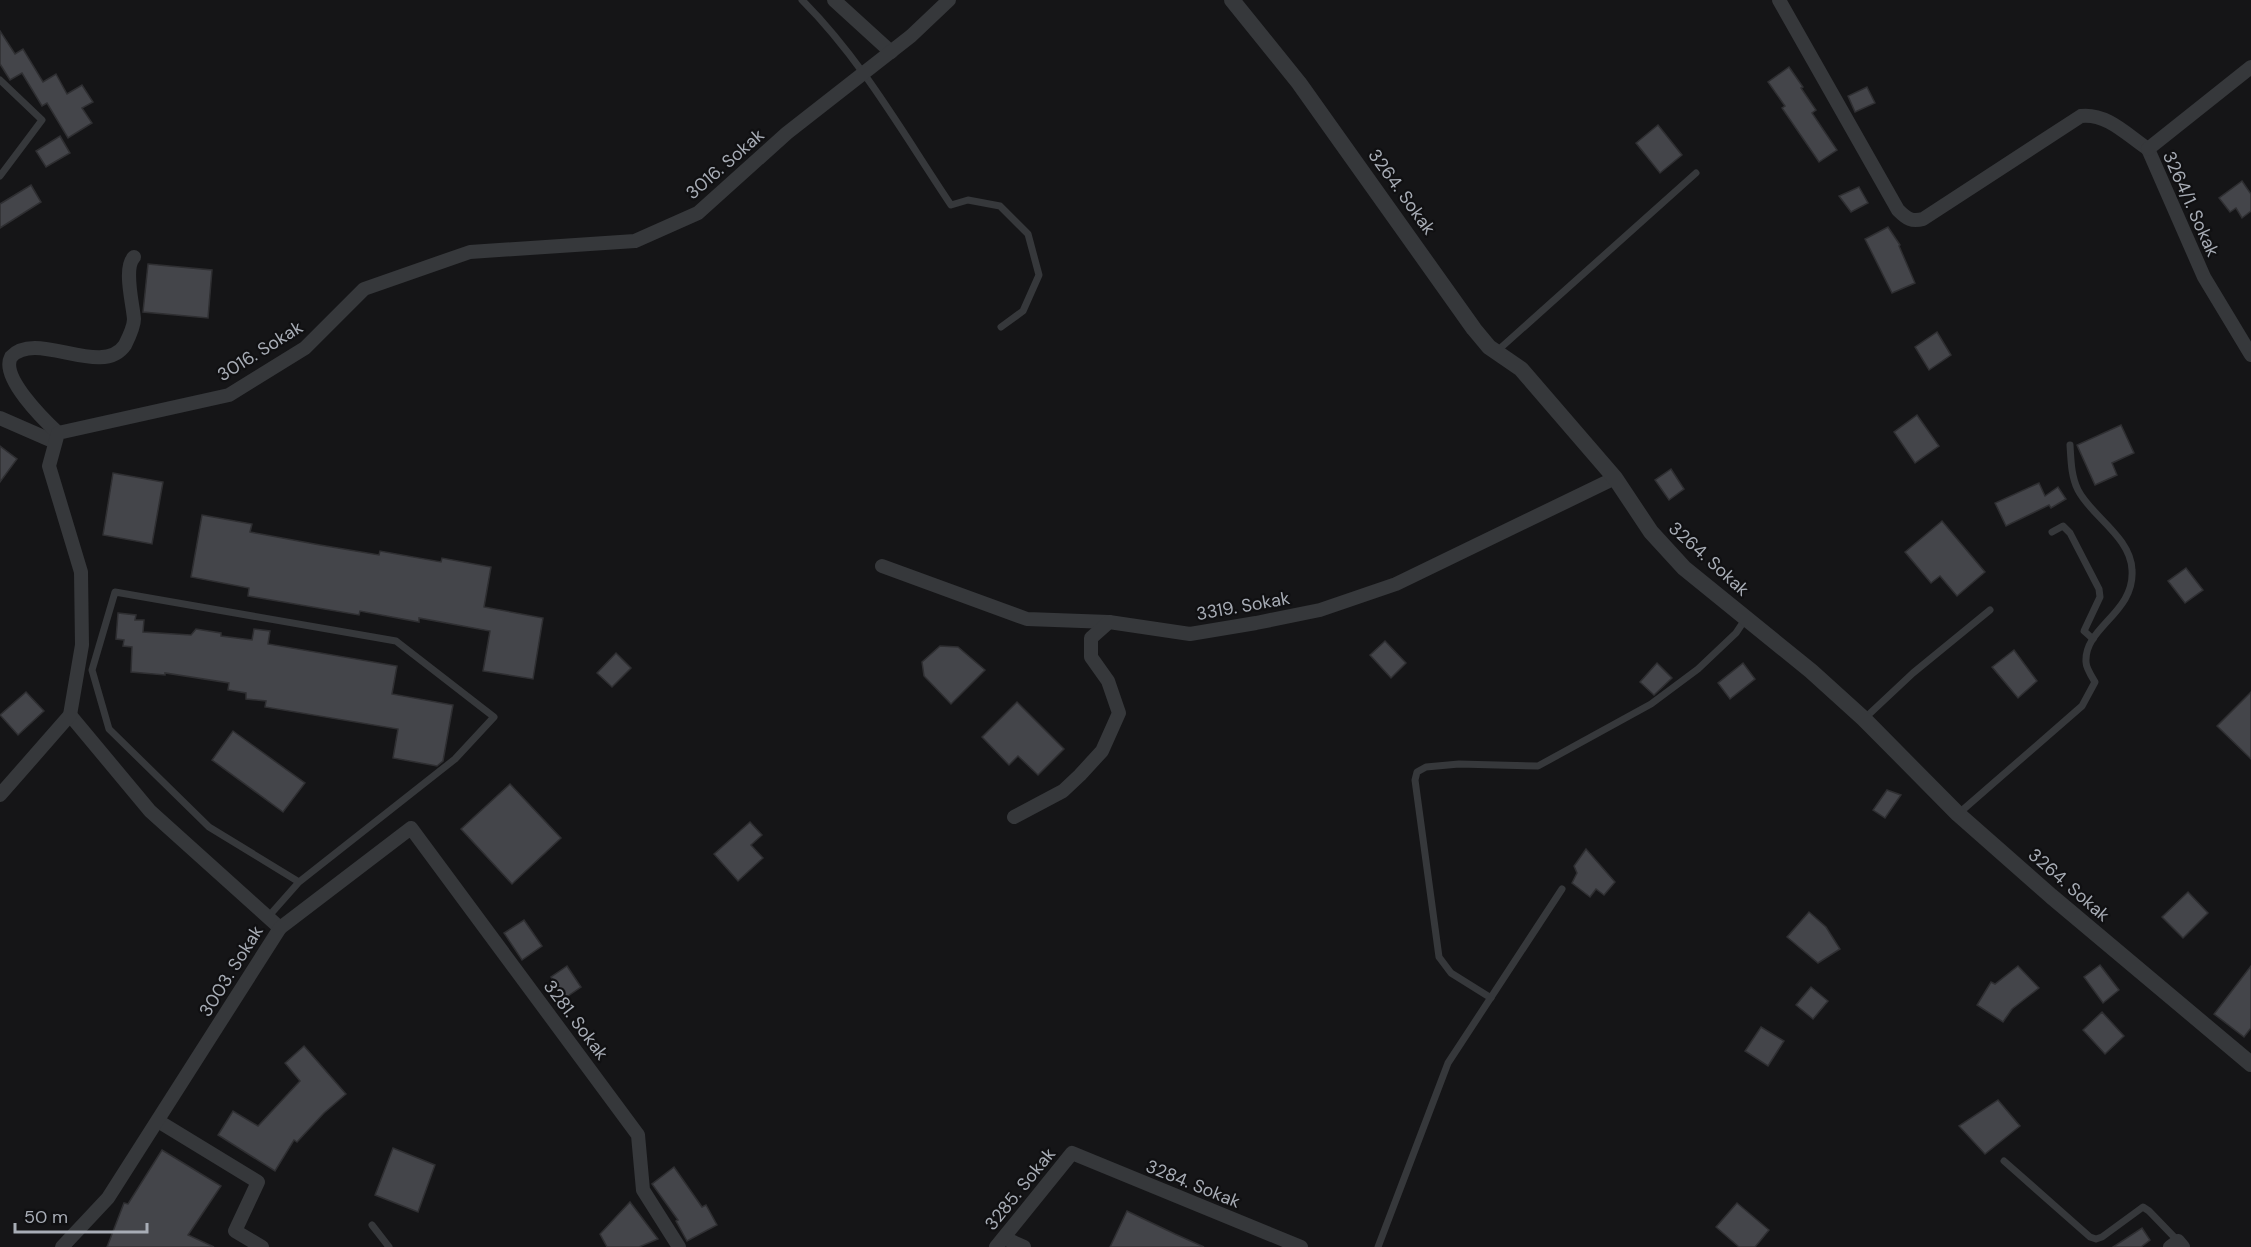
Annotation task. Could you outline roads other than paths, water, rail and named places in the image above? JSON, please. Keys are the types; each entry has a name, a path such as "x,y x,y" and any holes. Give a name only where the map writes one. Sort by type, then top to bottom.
{"street":[{"path":"834,0 891,52"},
{"name":"3016. Sokak","path":"56,438 229,395 305,348 364,290 470,252 635,241 699,213 787,133 911,36 949,0"},
{"name":"3264. Sokak","path":"1232,0 1299,83 1474,329 1489,347 1521,369 1615,478 1650,532 1684,568 1811,671 1864,719 1958,814 2251,1065"},
{"path":"1779,0 1898,210 1914,221 1923,219 2081,116 2094,115 2106,120 2148,149"},
{"name":"3264/1. Sokak","path":"2251,67 2148,149 2204,277 2251,355"},
{"path":"56,438 21,396 6,371 7,364 11,357 29,348 106,357 119,350 124,345 134,322 129,265 134,257"},
{"path":"0,418 56,438"},
{"path":"0,795 70,715 82,645 81,572 49,466 56,438"},
{"name":"3319. Sokak","path":"882,566 1027,619 1109,622 1190,634 1320,610 1396,584 1615,478"},
{"path":"1014,818 1063,791 1102,751 1119,713 1108,681 1091,657 1091,638 1109,622"},
{"name":"3003. Sokak","path":"62,1247 108,1198 279,928 150,811 70,715"},
{"name":"3281. Sokak","path":"279,928 411,828 638,1135 643,1190 679,1247"},
{"path":"158,1120 258,1182 235,1232 262,1247"},
{"name":"3285. Sokak","path":"1000,1242 1071,1153"},
{"name":"3284. Sokak","path":"1071,1153 1301,1247"},
{"path":"1000,1242 1024,1247"}],"lane":[{"path":"802,0 830,28 864,73 951,205 968,200 1000,206 1028,234 1038,275 1023,311 1001,327"},
{"path":"0,80 42,120 0,176"},
{"path":"1496,352 1696,173"},
{"path":"1958,814 2082,706 2095,682 2085,663 2090,642 2123,605 2130,589 2133,570 2130,557 2114,533 2078,491 2072,472 2070,445"},
{"path":"2052,532 2062,526 2070,532 2099,589 2100,597 2094,614 2084,631 2093,639"},
{"path":"268,917 299,882 455,759 494,717 396,641 115,592 92,670 109,729 209,827 299,882"},
{"path":"1864,719 1912,673 1990,610"},
{"path":"1491,998 1451,973 1439,957 1415,780 1417,772 1425,767 1459,764 1538,766 1651,704 1698,669 1736,633 1746,618"},
{"path":"1378,1247 1449,1063 1562,889"},
{"path":"2004,1161 2090,1237 2096,1239 2102,1237 2144,1208 2149,1210 2177,1245"},
{"path":"372,1225 389,1247"}]}
